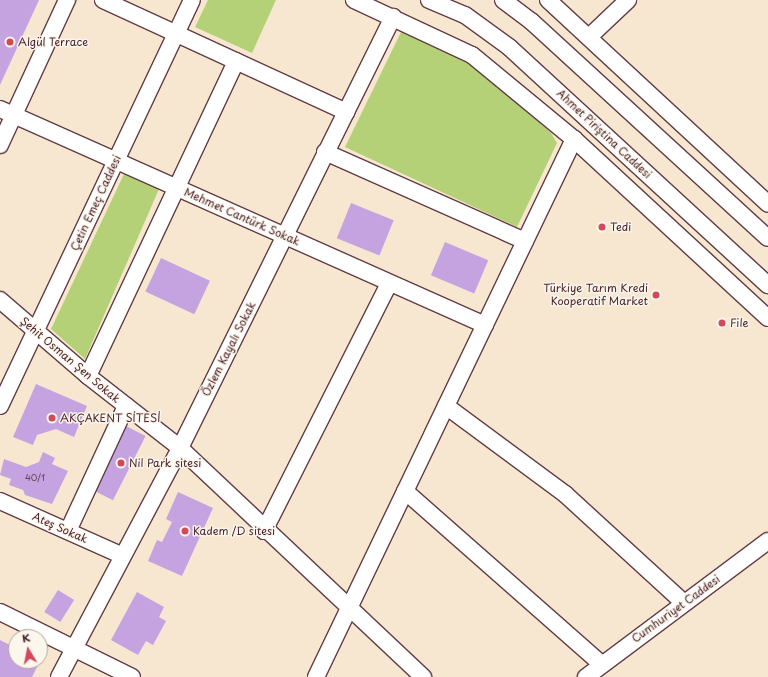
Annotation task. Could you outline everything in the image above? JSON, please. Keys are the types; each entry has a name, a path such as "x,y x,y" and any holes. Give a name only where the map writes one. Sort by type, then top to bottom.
{"street":[{"path":"0,145 6,112 67,0"},
{"path":"103,0 346,112"},
{"name":"Çetin Emeç Caddesi","path":"0,406 192,0"},
{"path":"354,0 472,55 574,139 768,318"},
{"name":"Ahmet Piriştina Caddesi","path":"429,0 465,16 509,47 768,285"},
{"path":"503,0 531,21 768,238"},
{"path":"548,0 768,204"},
{"path":"589,37 628,0"},
{"name":"Özlem Kayalı Sokak","path":"59,677 121,555 180,448 393,17"},
{"path":"88,376 236,61"},
{"name":"Mehmet Cantürk Sokak","path":"6,112 286,236 388,284 485,325"},
{"path":"316,677 574,139"},
{"path":"325,152 525,241"},
{"path":"264,531 388,284"},
{"name":"Şehit Osman Şen Sokak","path":"0,300 35,332 88,376 180,448 264,531 424,677"},
{"path":"68,531 126,406"},
{"path":"446,406 565,494 684,603"},
{"path":"405,491 601,664"},
{"name":"Ateş Sokak","path":"0,500 121,555"},
{"name":"Cumhuriyet Caddesi","path":"586,677 601,664 768,541"},
{"path":"0,612 75,647 132,677"}],"green space":[{"path":"208,0 276,0 252,53 195,27"},
{"path":"403,28 474,63 551,133 557,143 517,227 345,147"},
{"path":"124,174 159,189 85,359 51,329"}],"building":[{"name":"Algül Terrace","path":"0,0 39,0 0,85"},
{"path":"351,203 394,220 379,255 337,238"},
{"path":"445,242 488,260 474,294 431,275"},
{"path":"161,258 210,281 194,314 145,292"},
{"name":"AKÇAKENT SİTESİ","path":"36,384 87,406 74,437 56,429 37,435 33,445 13,437"},
{"name":"Nil Park sitesi","path":"126,426 146,436 113,500 93,490"},
{"path":"43,452 55,458 52,464 68,471 52,504 25,495 23,490 9,485 11,479 0,475 4,459 26,467 39,462"},
{"name":"Kadem /D sitesi","path":"178,492 213,508 182,576 148,561 157,540 162,542 172,522 166,519"},
{"path":"58,590 74,600 60,622 44,612"},
{"path":"137,592 164,607 159,617 166,621 153,645 146,641 138,655 111,640"},
{"path":"0,640 8,644 8,669 36,669 32,677 0,677"}],"place":[{"name":"Algül Terrace","path":"10,42"},
{"name":"Tedi","path":"602,227"},
{"name":"Türkiye Tarım Kredi Kooperatif Market","path":"656,295"},
{"name":"File","path":"722,323"},
{"name":"AKÇAKENT SİTESİ","path":"52,418"},
{"name":"Nil Park sitesi","path":"121,463"},
{"name":"Kadem /D sitesi","path":"185,531"}]}
